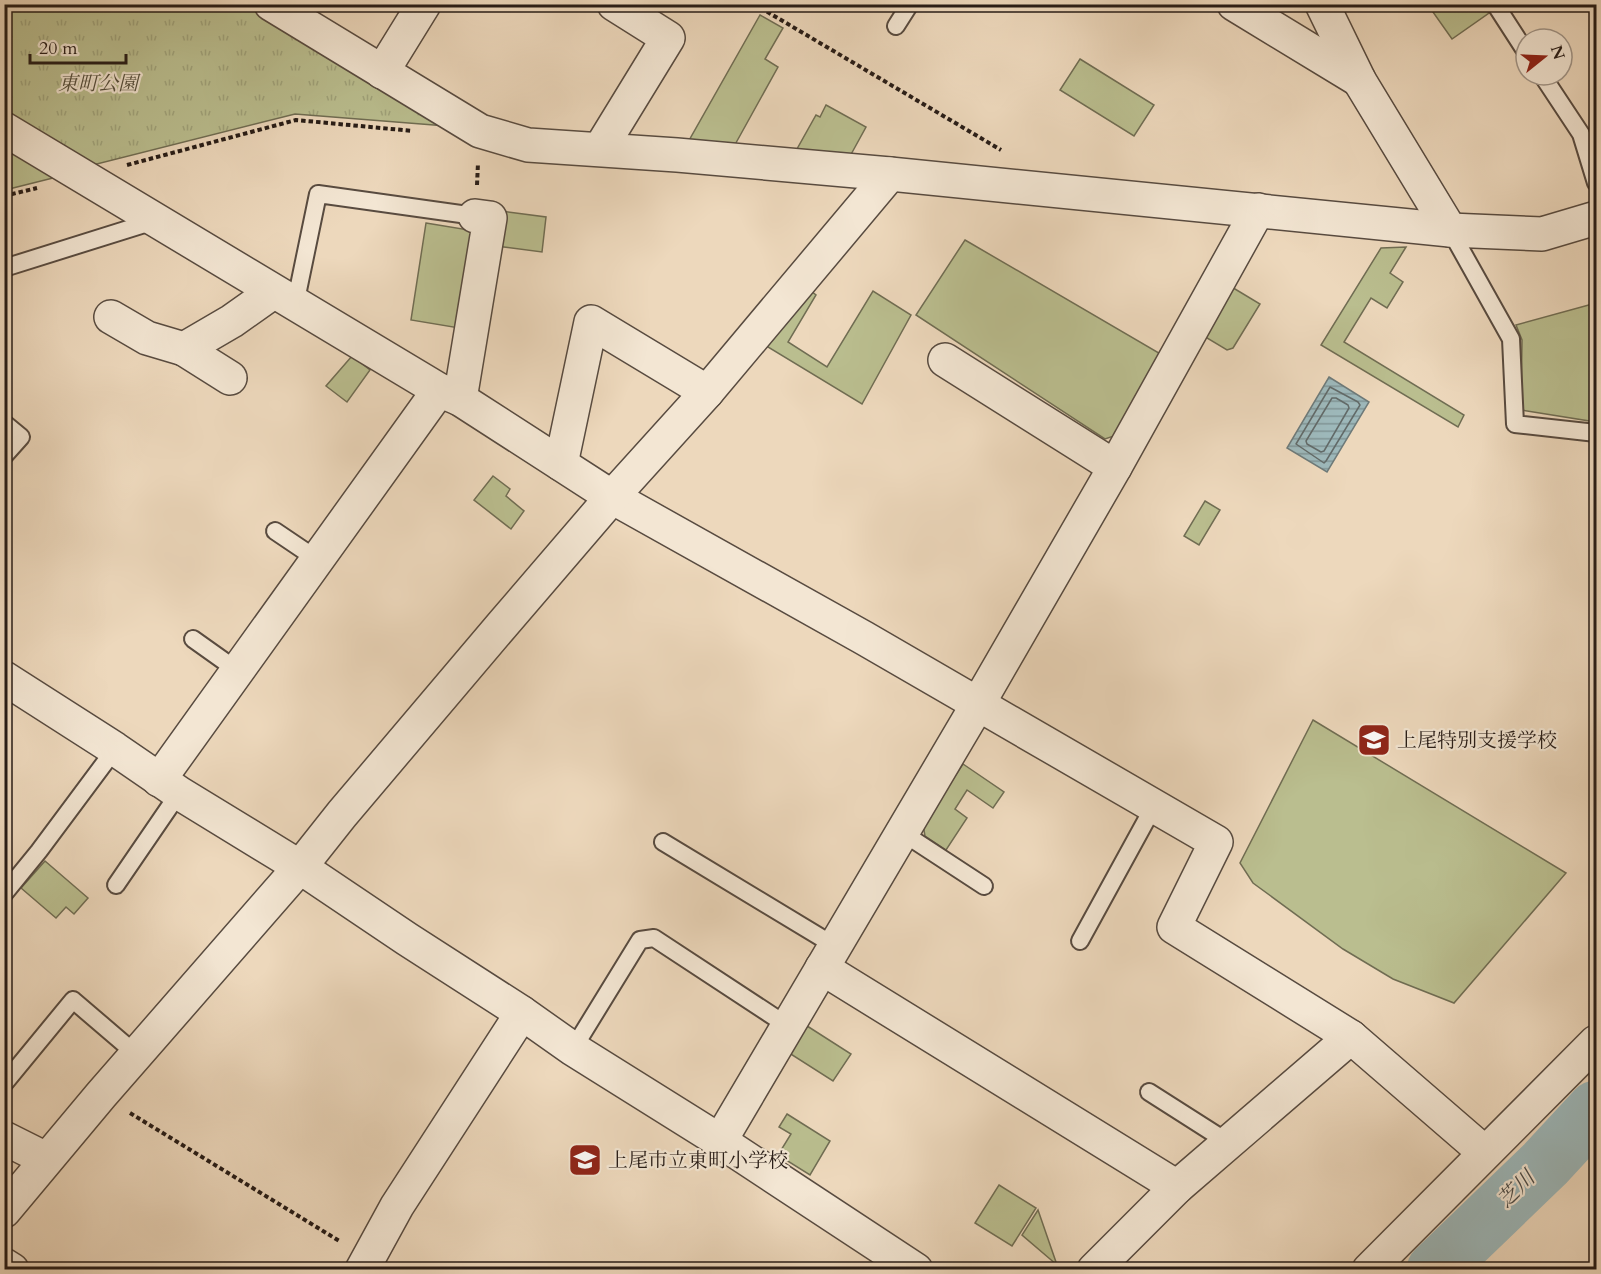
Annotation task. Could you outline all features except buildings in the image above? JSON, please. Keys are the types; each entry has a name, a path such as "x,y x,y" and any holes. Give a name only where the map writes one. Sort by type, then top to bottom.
{"street":[{"path":"271,4 480,131 528,145 890,174 1450,230 1542,234 1596,219"},
{"path":"382,72 424,4"},
{"path":"600,149 668,38 614,4"},
{"path":"1234,4 1359,80"},
{"path":"1322,5 1359,80 1450,230"},
{"path":"4,129 284,298 449,394 612,497 1216,842 1174,927 1351,1037 1485,1152"},
{"path":"4,1211 136,1054 300,867 612,497 707,392 890,174"},
{"path":"720,1141 903,833 1115,467 1258,210"},
{"path":"169,787 238,670 318,560 449,394 490,218 476,216"},
{"path":"183,349 232,321 284,298"},
{"path":"111,317 147,338 183,349 230,378"},
{"path":"561,464 591,322 707,392"},
{"path":"945,360 1115,467"},
{"path":"4,678 115,749 169,787 300,867 522,1012 573,1049 720,1141 916,1269"},
{"path":"828,957 1178,1187"},
{"path":"366,1264 397,1206 522,1012"},
{"path":"1094,1269 1178,1187 1351,1037"},
{"path":"1369,1269 1596,1042"},
{"path":"4,1138 46,1159"},
{"path":"4,1265 12,1269"}],"lane":[{"path":"896,27 910,4"},
{"path":"1495,4 1514,33"},
{"path":"1550,87 1581,134 1596,183"},
{"path":"284,298 318,194 476,216"},
{"path":"4,268 155,221"},
{"path":"1450,230 1511,339 1515,424 1596,433"},
{"path":"4,423 21,437 4,456"},
{"path":"275,531 318,560"},
{"path":"192,639 238,670"},
{"path":"4,894 39,852 115,749"},
{"path":"116,885 169,787"},
{"path":"1080,941 1154,806"},
{"path":"903,833 984,886"},
{"path":"663,842 828,957"},
{"path":"573,1049 640,940 654,938 788,1026"},
{"path":"4,1084 73,1000 136,1054"},
{"path":"1149,1092 1229,1143"}],"path":[{"path":"754,4 1010,156"},
{"path":"84,178 296,120 422,131"},
{"path":"476,216 480,131"},
{"path":"101,1095 366,1264"}],"green space":[{"name":"東町公園","path":"4,5 249,5 459,127 295,114 85,167 5,118"},
{"path":"1428,5 1483,5 1489,13 1452,39"},
{"path":"760,15 783,28 765,59 778,67 732,150 687,144"},
{"path":"1080,59 1154,105 1134,136 1060,90"},
{"path":"826,105 866,127 849,158 797,149 816,115 820,117"},
{"path":"5,141 65,175 5,190"},
{"path":"501,211 546,217 542,252 496,246"},
{"path":"426,223 475,231 459,328 411,320"},
{"path":"965,240 1164,356 1120,434 1105,439 916,315"},
{"path":"1406,247 1390,273 1403,282 1387,308 1371,298 1344,342 1464,415 1458,427 1321,345 1381,248"},
{"path":"1230,286 1260,304 1233,348 1227,350 1202,335"},
{"path":"807,288 816,295 788,342 827,367 873,291 911,315 862,404 763,344"},
{"path":"1596,303 1596,422 1521,410 1522,340 1516,325"},
{"path":"352,356 370,370 347,402 326,386"},
{"path":"493,476 510,489 506,496 524,511 511,529 474,500"},
{"path":"1205,501 1220,510 1199,545 1184,536"},
{"path":"1313,720 1566,873 1454,1003 1393,979 1343,949 1253,883 1240,863"},
{"path":"963,764 1004,792 993,808 967,790 955,809 967,818 946,850 925,836 923,824"},
{"path":"45,861 88,898 74,914 66,907 56,918 21,888"},
{"path":"804,1024 851,1054 833,1081 786,1051"},
{"path":"787,1114 830,1141 810,1175 778,1155 791,1134 779,1127"},
{"path":"999,1185 1036,1208 1012,1246 975,1223"},
{"path":"1038,1210 1057,1265 1022,1235"}],"water":[{"path":"1329,377 1369,402 1327,472 1287,448"}],"waterway":[{"name":"芝川","path":"1435,1270 1545,1164 1596,1109"}],"place":[{"name":"上尾特別支援学校","path":"1374,740"},
{"name":"上尾市立東町小学校","path":"585,1160"}]}
